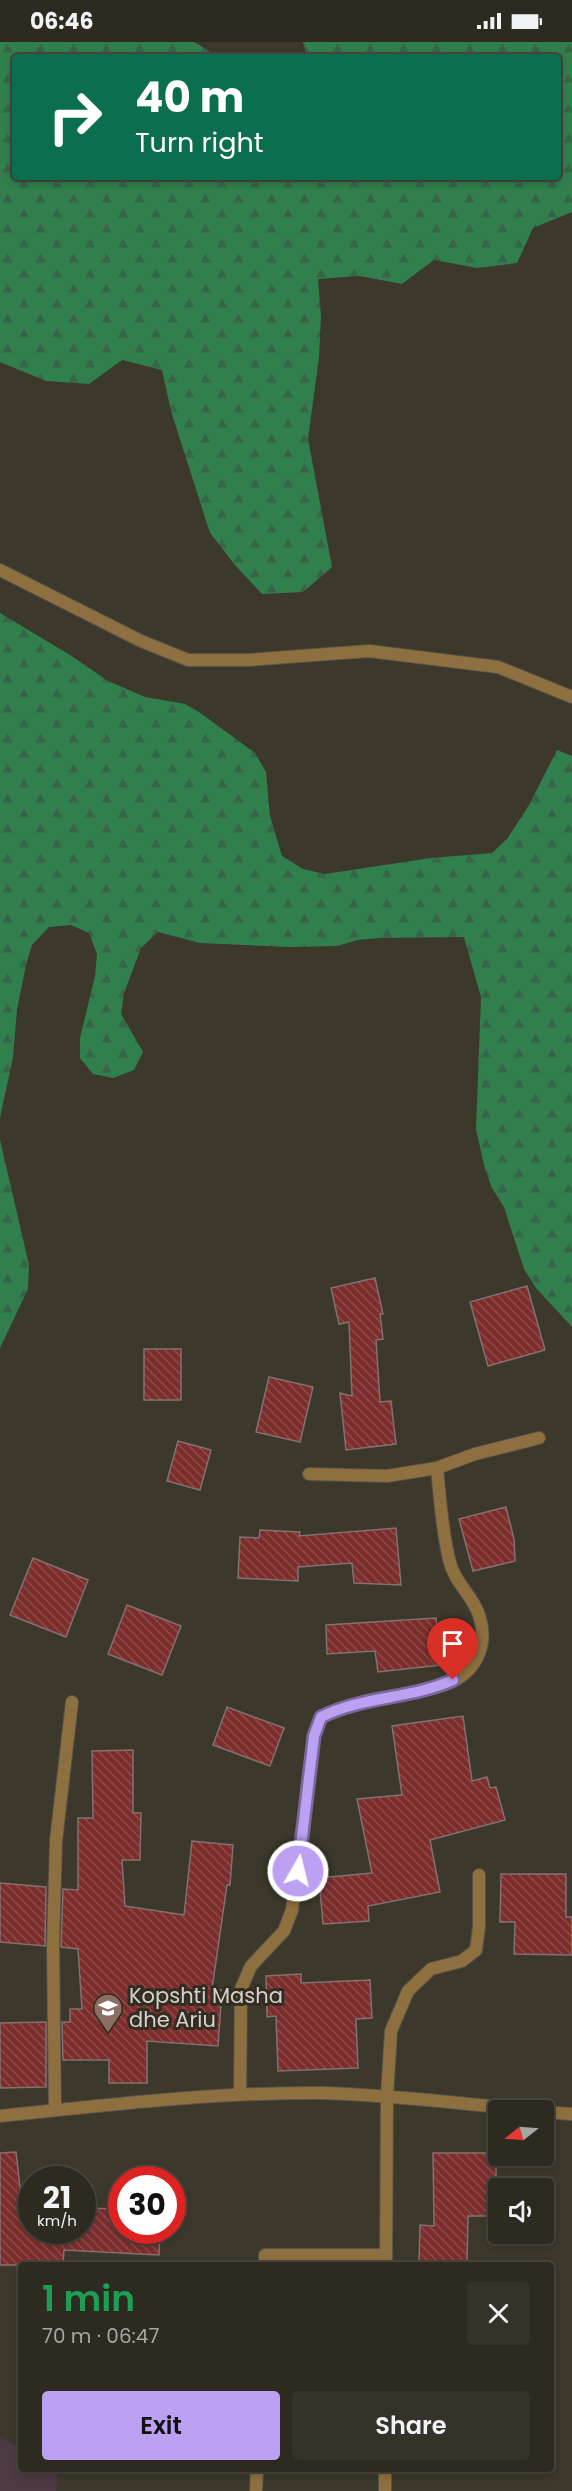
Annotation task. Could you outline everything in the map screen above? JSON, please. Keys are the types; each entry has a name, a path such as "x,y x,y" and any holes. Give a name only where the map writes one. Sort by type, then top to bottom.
{"street":[{"path":"0,570 141,641 188,660 248,660 369,651 498,667 572,697"},
{"path":"309,1474 387,1476 437,1468 475,1454 539,1438"},
{"path":"240,2094 241,1989 251,1966 284,1931 292,1910 314,1736 321,1717 365,1700 441,1686 466,1675 477,1659 482,1639 479,1616 455,1580 449,1560 437,1468"},
{"path":"55,2110 53,1945 56,1841 72,1702"},
{"path":"264,2262 265,2255 386,2260 387,2096 391,2031 408,1991 431,1969 462,1961 476,1950 479,1927 479,1875"},
{"path":"0,2116 240,2094 387,2096 488,2106"},
{"path":"554,2113 572,2114"},
{"path":"256,2472 256,2491"},
{"path":"385,2472 385,2491"}],"shaded area":[{"path":"0,2438 18,2446 18,2472 58,2472 56,2491 0,2491"}],"green space":[{"path":"0,42 194,42 214,54 12,54 12,180 561,180 561,54 306,54 303,42 572,42 572,212 533,228 517,263 477,268 434,260 402,284 360,276 318,279 321,317 319,357 308,439 332,567 303,592 262,594 210,533 171,411 162,370 122,360 89,384 46,381 0,362"},
{"path":"0,613 108,681 145,697 185,704 255,753 266,772 270,816 282,856 303,869 325,874 431,858 492,853 507,839 529,805 557,750 572,756 572,1327 536,1288 524,1269 504,1207 492,1188 485,1169 476,1129 481,997 464,937 380,938 358,940 337,946 290,947 200,943 158,932 141,948 124,993 121,1014 143,1052 134,1070 113,1078 93,1074 80,1058 80,1038 95,976 97,954 89,933 71,925 49,927 32,945 26,965 17,1010 13,1057 0,1118"},
{"path":"0,1140 29,1265 28,1289 0,1348"}],"building":[{"path":"375,1278 383,1314 380,1314 383,1339 376,1340 380,1402 391,1401 396,1444 346,1450 340,1393 352,1396 349,1322 339,1324 331,1288"},
{"path":"527,1286 545,1350 488,1366 470,1302"},
{"path":"144,1349 181,1349 181,1400 144,1400"},
{"path":"269,1377 313,1387 300,1442 256,1432"},
{"path":"178,1441 211,1450 200,1490 167,1481"},
{"path":"506,1507 514,1539 515,1561 473,1571 459,1519"},
{"path":"396,1528 401,1585 354,1583 352,1563 298,1567 298,1581 238,1578 240,1537 259,1538 260,1530 300,1532 299,1536"},
{"path":"33,1558 88,1580 66,1637 10,1615"},
{"path":"127,1605 181,1626 162,1675 108,1654"},
{"path":"436,1618 441,1665 378,1672 375,1651 327,1654 326,1625"},
{"path":"227,1707 284,1728 270,1766 213,1745"},
{"path":"463,1716 472,1781 487,1777 490,1788 496,1787 505,1820 430,1840 440,1892 368,1906 369,1921 323,1924 319,1878 372,1873 357,1799 402,1795 392,1726"},
{"path":"133,1750 133,1813 141,1813 140,1860 122,1860 125,1906 184,1915 192,1841 233,1845 230,1885 227,1885 212,1989 222,1990 218,2046 147,2041 147,2083 109,2083 109,2060 63,2060 62,2022 70,2022 70,2009 82,2009 78,1949 61,1947 63,1889 78,1890 78,1818 93,1818 92,1751"},
{"path":"501,1874 566,1874 566,1917 572,1917 572,1955 514,1954 515,1922 500,1922"},
{"path":"0,1883 46,1887 45,1946 0,1942"},
{"path":"301,1974 301,1983 370,1980 372,2018 356,2019 358,2068 278,2071 276,2016 267,2017 266,1976"},
{"path":"46,2022 46,2087 0,2088 0,2023"},
{"path":"16,2152 18,2244 96,2244 96,2208 108,2209 108,2244 159,2244 159,2255 64,2250 63,2262 18,2262 18,2265 0,2265 0,2153"},
{"path":"433,2153 488,2153 488,2166 496,2166 496,2178 488,2178 488,2216 468,2216 467,2262 419,2261 420,2225 434,2226"}],"place":[{"name":"Kopshti Masha dhe Ariu","path":"108,2034"}],"route":[{"path":"298,1871 314,1736 321,1717 365,1700 441,1686 453,1680"}]}
